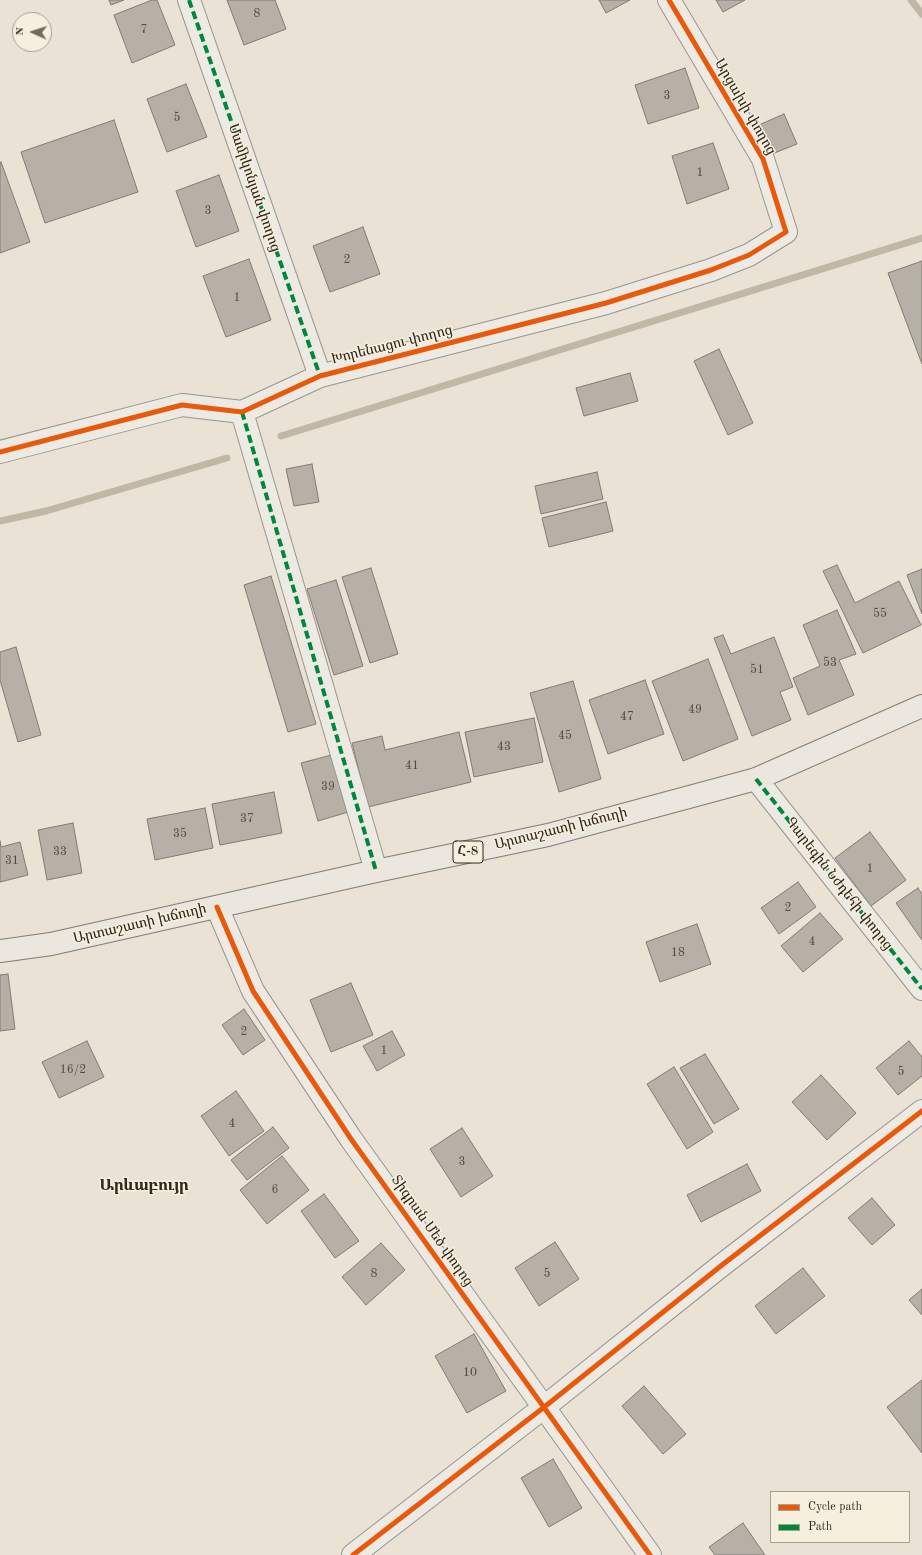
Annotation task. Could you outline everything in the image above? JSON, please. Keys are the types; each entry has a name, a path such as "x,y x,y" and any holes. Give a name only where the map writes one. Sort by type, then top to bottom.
{"main road":[{"name":"Արտաշատի խճուղի","path":"0,951 51,944 376,871 548,835 756,779 922,706"}],"street":[{"name":"Մամիկոնյան փողոց","path":"188,0 320,376"},
{"name":"Արցախի փողոց","path":"669,0 763,159 786,232"},
{"name":"Խորենացու փողոց","path":"242,412 320,376 606,303 711,270 749,255 786,232"},
{"path":"0,452 182,405 242,412 376,871"},
{"name":"Գարեգին Նժդեհի փողոց","path":"756,779 922,989"},
{"name":"Տիգրան Մեծ փողոց","path":"217,907 253,991 352,1139 543,1408 650,1555"},
{"path":"354,1555 543,1408 722,1265 922,1111"}],"building":[{"path":"109,0 124,0 111,5"},
{"path":"152,0 157,0 175,45 132,63 114,15"},
{"path":"227,0 275,0 286,29 244,45"},
{"path":"599,0 630,0 606,13"},
{"path":"716,0 745,0 723,12"},
{"path":"685,68 699,108 648,124 635,85"},
{"path":"186,84 207,137 167,152 147,99"},
{"path":"784,114 797,144 772,154 759,125"},
{"path":"114,120 138,192 45,223 21,152"},
{"path":"713,143 729,189 687,204 672,156"},
{"path":"1,162 30,242 0,253 0,163"},
{"path":"219,175 239,231 196,247 176,191"},
{"path":"363,227 380,274 330,292 313,246"},
{"path":"249,259 271,320 226,337 203,276"},
{"path":"922,261 922,364 888,273"},
{"path":"719,349 753,423 728,435 694,361"},
{"path":"630,373 638,401 584,416 576,388"},
{"path":"312,464 319,502 294,506 286,469"},
{"path":"597,472 603,499 541,514 535,486"},
{"path":"606,502 613,531 549,547 542,518"},
{"path":"837,565 855,603 899,581 921,625 863,653 823,571"},
{"path":"371,568 398,654 370,663 342,577"},
{"path":"922,569 922,614 907,575"},
{"path":"271,576 316,724 288,732 244,585"},
{"path":"336,580 363,666 334,675 307,589"},
{"path":"837,610 856,654 839,660 854,695 808,715 793,678 820,666 803,625"},
{"path":"723,635 731,654 774,637 793,687 780,692 791,720 752,736 714,638"},
{"path":"16,647 41,735 18,742 0,680 0,652"},
{"path":"708,659 738,739 683,761 652,681"},
{"path":"645,680 664,734 608,754 589,700"},
{"path":"573,681 601,779 559,792 530,693"},
{"path":"534,718 543,762 474,777 465,732"},
{"path":"459,732 471,782 368,807 352,743 382,736 385,750"},
{"path":"339,753 355,810 318,821 301,763"},
{"path":"274,792 282,833 220,845 212,804"},
{"path":"205,808 213,848 155,860 147,819"},
{"path":"73,823 82,873 47,880 38,830"},
{"path":"870,832 906,880 871,906 835,858"},
{"path":"0,841 1,847 20,842 28,875 0,882"},
{"path":"798,882 816,907 779,934 761,908"},
{"path":"918,888 922,894 922,940 896,903"},
{"path":"820,913 843,939 803,972 781,946"},
{"path":"697,924 711,964 660,982 646,942"},
{"path":"8,974 15,1029 0,1031 0,975"},
{"path":"351,983 373,1035 331,1052 310,1000"},
{"path":"244,1009 265,1040 243,1055 222,1025"},
{"path":"392,1031 405,1055 377,1071 363,1046"},
{"path":"87,1041 104,1077 59,1098 42,1062"},
{"path":"909,1041 922,1057 922,1076 898,1095 876,1068"},
{"path":"705,1054 739,1109 714,1124 680,1068"},
{"path":"674,1067 713,1132 687,1149 647,1084"},
{"path":"821,1075 856,1113 827,1140 792,1102"},
{"path":"236,1091 264,1131 229,1156 201,1116"},
{"path":"273,1127 289,1148 247,1180 231,1160"},
{"path":"462,1128 493,1176 461,1197 430,1149"},
{"path":"282,1156 309,1190 267,1224 240,1190"},
{"path":"747,1164 761,1191 701,1222 687,1195"},
{"path":"324,1194 359,1241 335,1258 301,1211"},
{"path":"872,1198 895,1225 872,1245 848,1218"},
{"path":"555,1242 579,1279 539,1306 515,1268"},
{"path":"381,1243 405,1270 366,1305 342,1277"},
{"path":"803,1268 825,1296 776,1334 755,1306"},
{"path":"922,1289 922,1315 909,1300"},
{"path":"474,1334 506,1391 467,1413 435,1356"},
{"path":"922,1380 922,1453 887,1407"},
{"path":"644,1386 686,1434 663,1454 622,1406"},
{"path":"553,1459 582,1508 549,1527 521,1478"},
{"path":"743,1523 765,1555 715,1555 709,1547"}],"waterway":[{"path":"911,0 922,14"},
{"path":"281,436 922,238"},
{"path":"0,521 46,511 227,458"}],"marked path":[{"path":"189,0 320,376"},
{"path":"242,412 376,871"},
{"path":"756,779 922,989"}],"cycle path":[{"path":"0,452 182,405 242,412 320,376 606,303 711,270 749,255 786,232 763,159 669,0"},
{"path":"217,907 253,991 351,1139 650,1555"},
{"path":"353,1555 543,1408 722,1265 922,1111"}],"district":[{"name":"Արևաբույր","path":"144,1186"}]}
